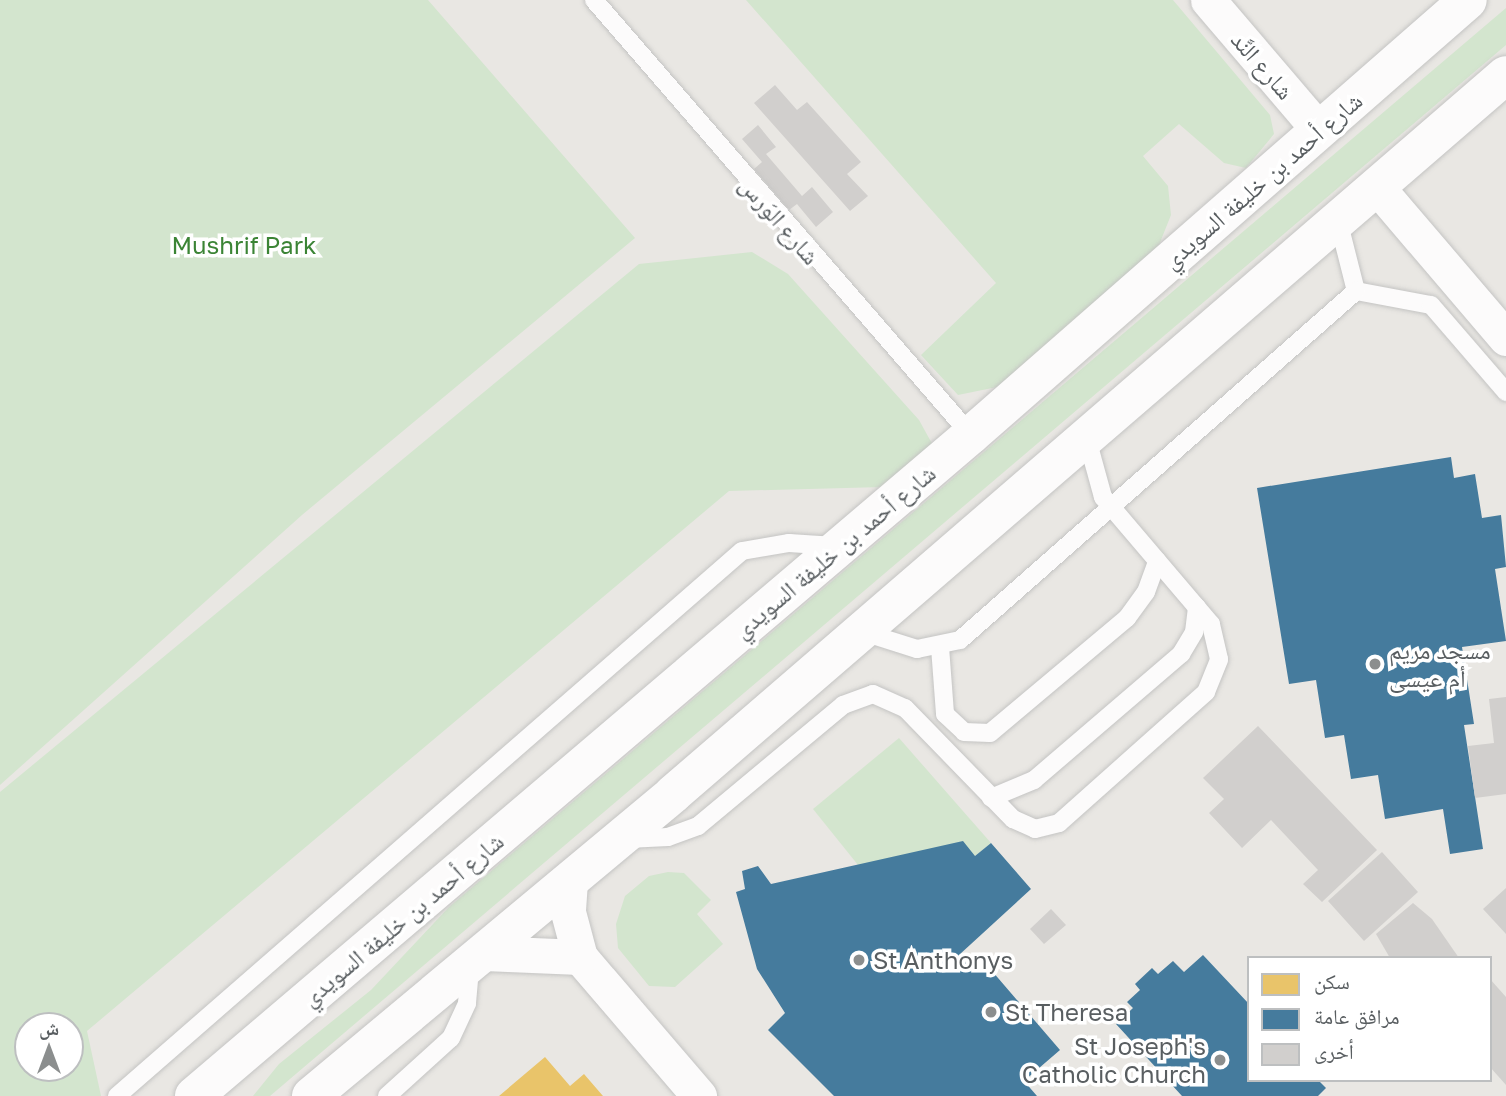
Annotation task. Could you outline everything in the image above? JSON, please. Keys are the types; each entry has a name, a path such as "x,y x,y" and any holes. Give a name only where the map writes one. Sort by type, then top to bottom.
{"street":[{"name":"شارع النَّد","path":"1208,0 1319,130"},
{"name":"شارع أحمد بن خليفة السويدي","path":"194,1096 225,1082 1468,0"},
{"path":"311,1096 620,839 1506,75"},
{"path":"1376,186 1506,338"},
{"path":"570,881 568,912 580,957 699,1096"},
{"path":"477,959 580,957"}],"lane":[{"name":"شارع الوَرس","path":"594,0 971,435"},
{"path":"1337,218 1356,291"},
{"path":"1431,305 1455,278"},
{"path":"1356,291 1431,305 1506,392"},
{"path":"860,631 906,648 940,647 969,634 1113,510 1356,291"},
{"path":"620,839 660,838 698,826 843,705 873,694 905,708 990,798 1023,826 1052,827 1206,692 1219,647 1197,607 1113,510 1095,483 1087,435"},
{"path":"117,1096 742,551 789,543 839,547"},
{"path":"940,647 945,714 964,732 990,733 1127,618 1146,592 1157,561"},
{"path":"990,798 1034,780 1181,654 1194,632 1197,607"},
{"path":"387,1096 451,1038 467,1003 477,959"}],"green space":[{"name":"Mushrif Park","path":"0,0 428,0 635,238 302,515 0,785"},
{"path":"746,0 1173,0 1270,115 1274,134 1246,168 1224,163 1179,124 1143,156 1168,186 1171,215 1159,245 1002,386 958,395 921,355 996,283"},
{"path":"1506,8 1506,45 270,1096 253,1096 279,1064 371,990 449,907"},
{"path":"752,252 788,274 919,420 935,449 883,487 729,491 87,1031 101,1096 0,1096 0,792 639,264"},
{"path":"899,738 991,843 975,856 858,865 813,809"},
{"path":"668,872 684,873 711,900 697,914 723,944 675,987 649,986 618,948 616,924 625,896 649,876"}],"building: سكن":[{"path":"545,1057 570,1086 584,1074 603,1096 499,1096"}],"building: مرافق عامة":[{"name":"مسجد مريم أم عيسى","path":"1451,457 1454,478 1475,474 1482,518 1501,515 1506,567 1495,569 1506,641 1462,647 1474,724 1464,725 1483,849 1450,854 1443,809 1385,819 1378,775 1351,779 1344,735 1325,738 1316,680 1289,684 1257,488"},
{"name":"St Anthonys","path":"963,841 975,856 991,843 1031,889 959,955 968,966 980,957 1060,1050 1024,1081 1037,1096 834,1096 768,1030 785,1013 757,969 736,892 745,889 742,871 758,866 771,884"},
{"path":"1203,955 1247,1002 1247,1082 1320,1082 1326,1088 1318,1096 1182,1096 1116,1024 1133,1008 1127,1002 1140,990 1135,984 1152,968 1158,974 1173,961 1184,972"}],"building: أخرى":[{"path":"775,85 797,110 807,102 861,162 847,174 868,196 850,211 754,103"},
{"path":"758,125 776,147 766,154 802,196 812,187 833,212 816,227 797,204 789,210 754,169 762,162 742,139"},
{"path":"1506,697 1506,794 1475,798 1468,746 1494,743 1489,699"},
{"path":"1258,726 1377,850 1322,902 1303,884 1318,870 1271,820 1242,848 1209,813 1224,799 1203,778"},
{"path":"1382,852 1418,892 1364,941 1328,901"},
{"path":"1506,888 1506,934 1483,909"},
{"path":"1413,903 1432,919 1458,956 1389,956 1376,934"},
{"path":"1051,909 1066,925 1044,944 1030,929"},
{"path":"1492,981 1506,997 1506,1085 1492,1069"}],"place":[{"name":"مسجد مريم أم عيسى","path":"1375,664"},
{"name":"St Anthonys","path":"859,960"},
{"name":"St Theresa","path":"991,1012"},
{"name":"St Joseph's Catholic Church","path":"1220,1060"}]}
